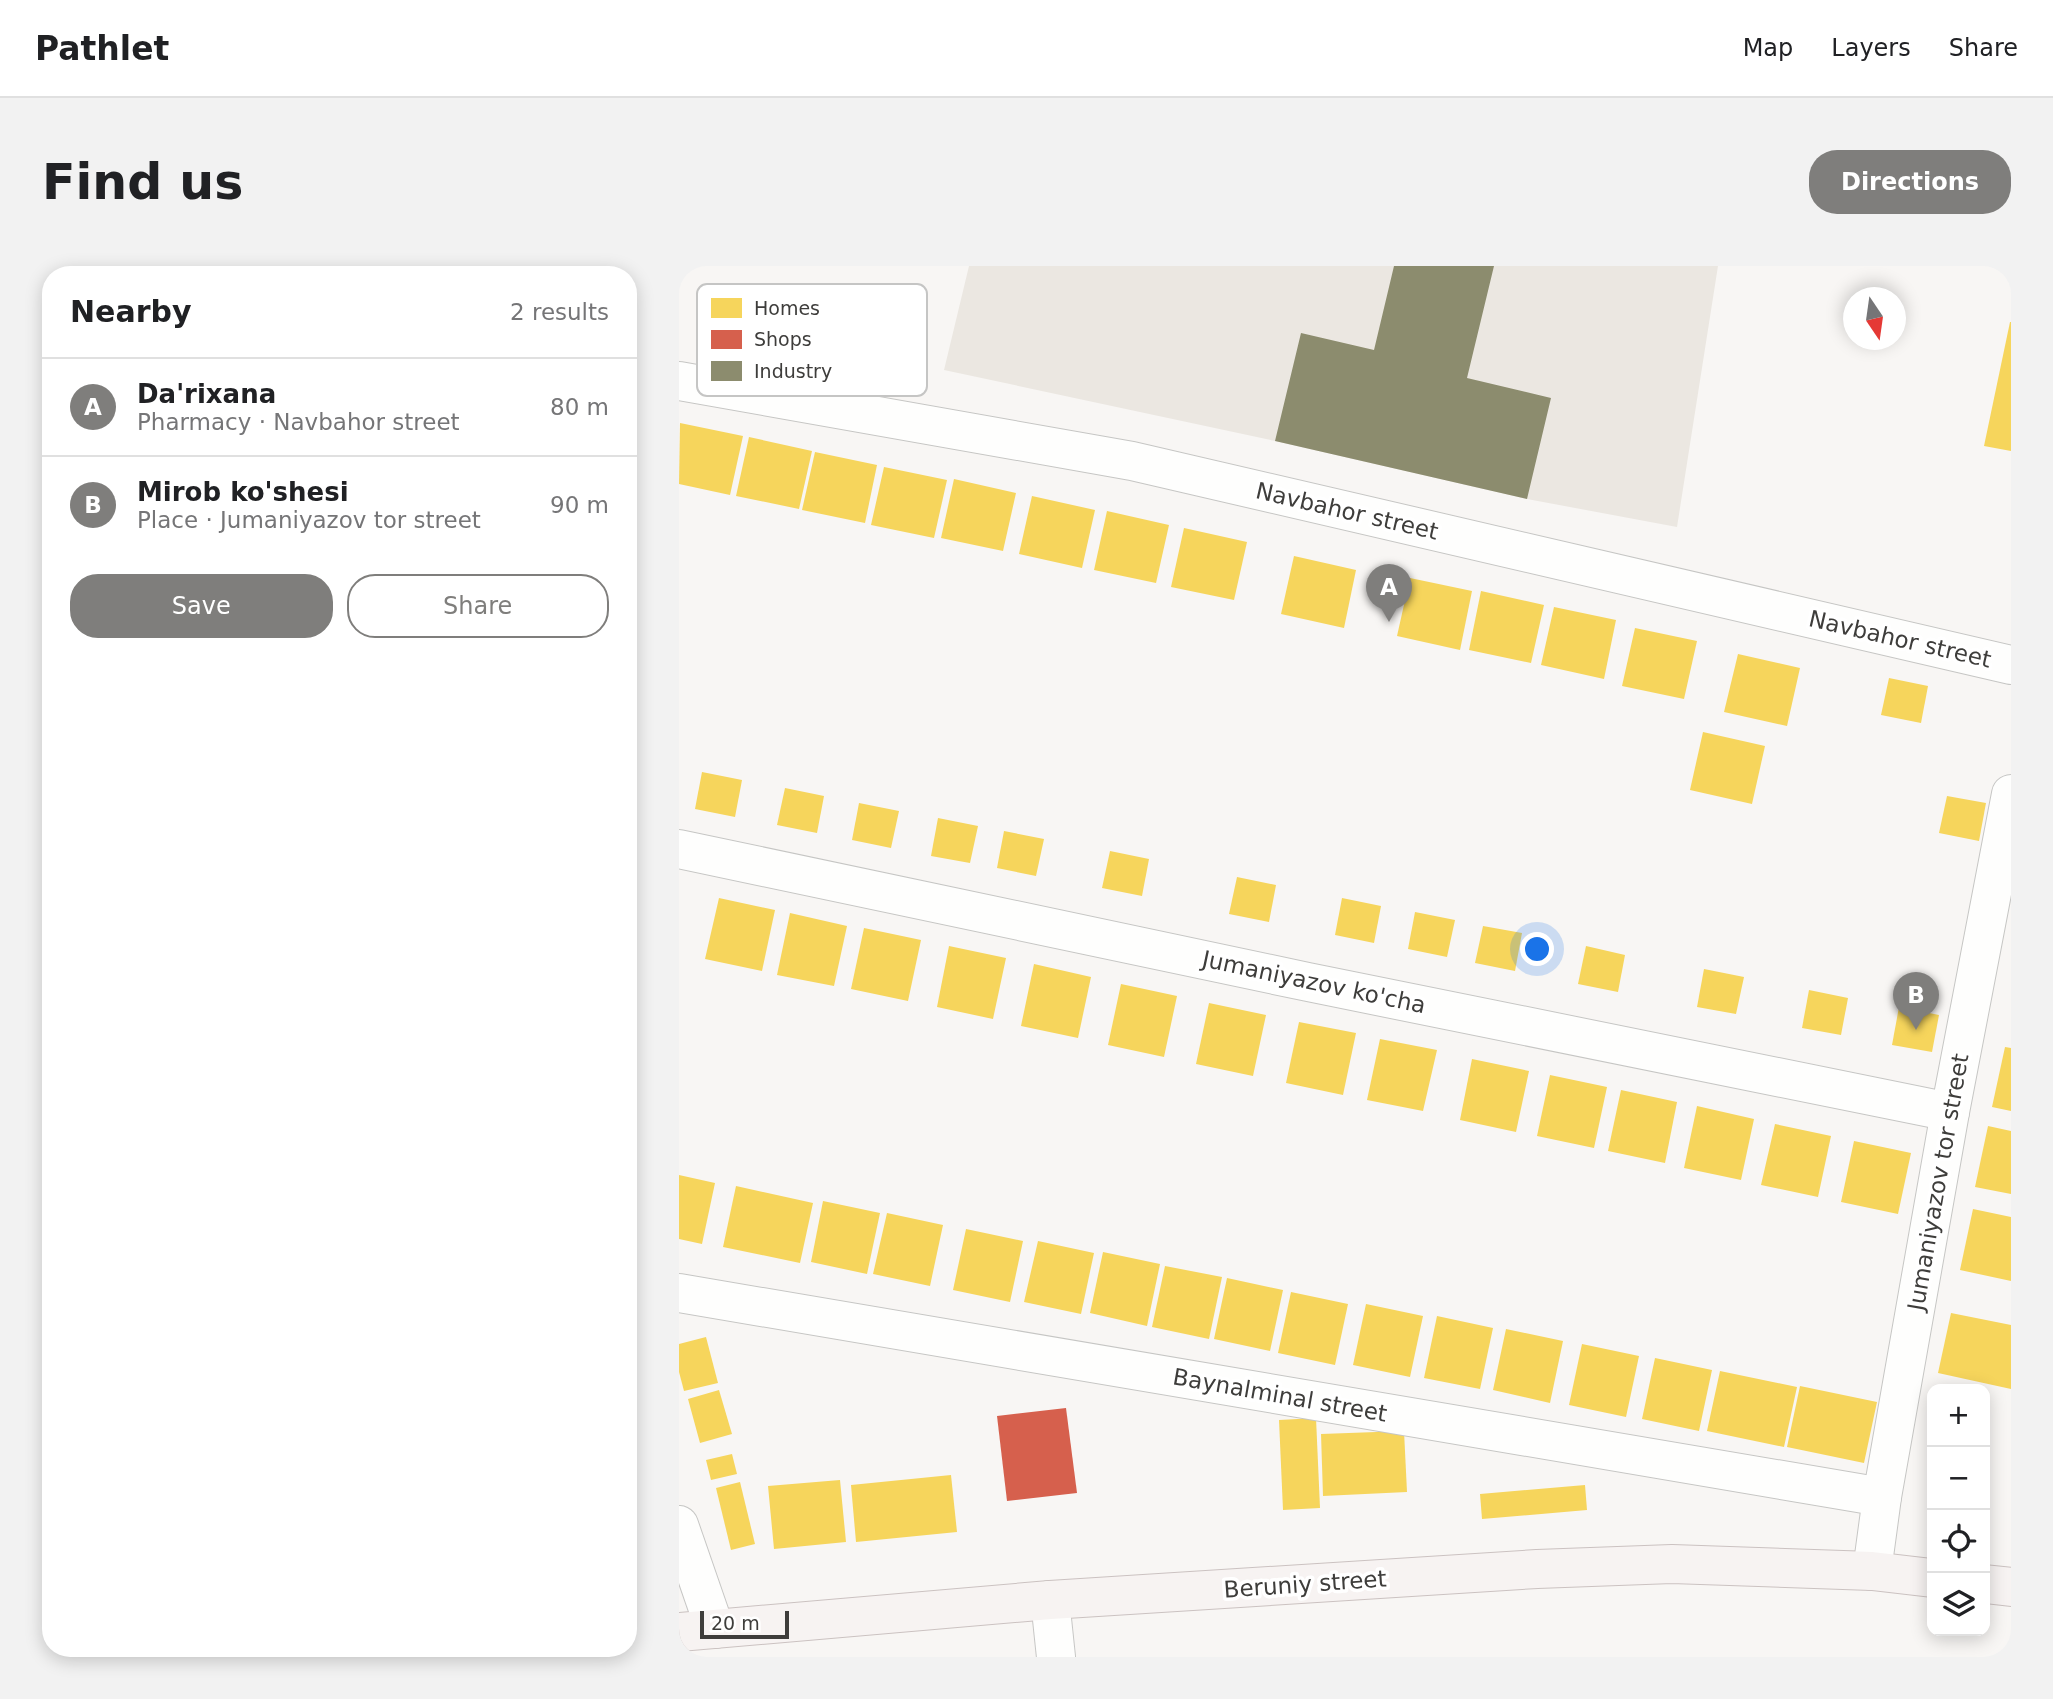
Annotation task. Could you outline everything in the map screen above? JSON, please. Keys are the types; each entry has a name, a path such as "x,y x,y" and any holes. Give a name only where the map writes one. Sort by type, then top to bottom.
{"main road":[{"name":"Beruniy street","path":"697,1631 1050,1600 1537,1569 1672,1564 1872,1571 1927,1577"},
{"path":"1990,1585 2011,1587"}],"street":[{"name":"Navbahor street","path":"679,381 697,384"},
{"name":"Navbahor street","path":"764,396 1132,461 2011,665"},
{"name":"Jumaniyazov tor street","path":"1872,1571 1882,1497 1950,1112 2011,794"},
{"name":"Jumaniyazov ko'cha","path":"679,849 1308,982 1950,1112"},
{"name":"Baynalminal street","path":"679,1293 1882,1497"},
{"path":"679,1525 697,1631"},
{"path":"1050,1600 1056,1657"}],"shaded area":[{"path":"969,266 1718,266 1677,527 1527,499 1275,441 944,370"}],"building: Homes":[{"path":"2011,322 2011,451 1984,446"},
{"path":"680,423 743,436 730,495 679,484"},
{"path":"749,437 812,451 799,509 736,496"},
{"path":"815,452 877,465 865,523 802,510"},
{"path":"884,467 947,480 934,538 871,525"},
{"path":"954,479 1016,493 1003,551 941,538"},
{"path":"1032,496 1095,510 1082,568 1019,554"},
{"path":"1107,511 1169,525 1156,583 1094,570"},
{"path":"1184,528 1247,542 1234,600 1171,587"},
{"path":"1294,556 1356,570 1344,628 1281,614"},
{"path":"1410,578 1472,591 1460,650 1397,636"},
{"path":"1481,591 1544,605 1531,663 1469,650"},
{"path":"1554,607 1616,620 1604,679 1541,665"},
{"path":"1635,628 1697,641 1684,699 1622,686"},
{"path":"1738,654 1800,668 1787,726 1724,712"},
{"path":"1889,678 1928,686 1921,723 1881,715"},
{"path":"1703,732 1765,746 1752,804 1690,790"},
{"path":"702,772 742,780 735,817 695,809"},
{"path":"785,788 824,796 817,833 777,825"},
{"path":"1947,796 1986,803 1979,841 1939,833"},
{"path":"859,803 899,811 891,848 852,840"},
{"path":"938,818 978,826 970,863 931,856"},
{"path":"1004,831 1044,839 1036,876 997,868"},
{"path":"1110,851 1149,859 1142,896 1102,888"},
{"path":"1237,877 1276,885 1269,922 1229,914"},
{"path":"719,898 775,910 762,971 705,959"},
{"path":"1342,898 1381,906 1374,943 1335,935"},
{"path":"1415,912 1455,920 1447,957 1408,949"},
{"path":"790,913 847,926 834,986 777,975"},
{"path":"1483,926 1522,933 1515,971 1475,963"},
{"path":"864,928 921,940 908,1001 851,989"},
{"path":"949,946 1006,958 993,1019 937,1007"},
{"path":"1586,946 1625,955 1618,992 1578,984"},
{"path":"1034,964 1091,977 1078,1038 1021,1026"},
{"path":"1704,969 1744,977 1736,1014 1697,1007"},
{"path":"1121,984 1177,996 1164,1057 1108,1045"},
{"path":"1809,990 1848,998 1841,1035 1802,1028"},
{"path":"1209,1003 1266,1015 1253,1076 1196,1064"},
{"path":"1899,1007 1939,1015 1932,1052 1892,1045"},
{"path":"1299,1022 1356,1033 1343,1095 1286,1083"},
{"path":"1380,1039 1437,1050 1423,1111 1367,1100"},
{"path":"2005,1047 2011,1048 2011,1111 1992,1107"},
{"path":"1472,1059 1529,1071 1516,1132 1460,1120"},
{"path":"1550,1075 1607,1087 1594,1148 1537,1136"},
{"path":"1621,1090 1677,1102 1665,1163 1608,1151"},
{"path":"1697,1106 1754,1119 1741,1180 1684,1168"},
{"path":"1775,1124 1831,1136 1818,1197 1761,1185"},
{"path":"1988,1126 2011,1131 2011,1194 1975,1187"},
{"path":"1854,1141 1911,1153 1898,1214 1841,1202"},
{"path":"679,1175 715,1183 702,1244 679,1239"},
{"path":"736,1186 813,1203 800,1263 723,1247"},
{"path":"823,1201 880,1213 867,1274 811,1262"},
{"path":"1973,1209 2011,1217 2011,1281 1960,1270"},
{"path":"887,1213 943,1225 930,1286 873,1274"},
{"path":"966,1229 1023,1241 1010,1302 953,1290"},
{"path":"1038,1241 1094,1253 1081,1314 1024,1302"},
{"path":"1103,1252 1160,1264 1147,1326 1090,1313"},
{"path":"1165,1266 1222,1277 1209,1339 1152,1327"},
{"path":"1227,1278 1283,1290 1270,1351 1214,1339"},
{"path":"1291,1292 1348,1304 1335,1365 1278,1353"},
{"path":"1366,1304 1423,1316 1410,1377 1353,1365"},
{"path":"1951,1313 2011,1325 2011,1389 1938,1373"},
{"path":"1437,1316 1493,1328 1480,1389 1424,1378"},
{"path":"1506,1329 1563,1341 1550,1403 1493,1390"},
{"path":"706,1337 718,1383 684,1391 679,1372 679,1344"},
{"path":"1582,1344 1639,1356 1626,1417 1569,1405"},
{"path":"1655,1358 1712,1370 1699,1431 1642,1419"},
{"path":"1720,1371 1797,1387 1784,1447 1707,1431"},
{"path":"1800,1386 1877,1402 1864,1463 1787,1447"},
{"path":"719,1390 732,1434 700,1443 688,1399"},
{"path":"1316,1418 1320,1508 1283,1510 1279,1420"},
{"path":"1404,1431 1407,1492 1323,1496 1321,1434"},
{"path":"732,1454 737,1474 711,1480 706,1460"},
{"path":"951,1475 957,1532 856,1542 851,1485"},
{"path":"840,1480 846,1542 774,1549 768,1486"},
{"path":"740,1482 755,1544 731,1550 716,1488"},
{"path":"1585,1485 1587,1510 1482,1519 1480,1494"}],"building: Shops":[{"path":"1066,1408 1077,1493 1007,1501 997,1416"}],"building: Industry":[{"path":"1394,266 1494,266 1467,378 1551,398 1527,499 1275,441 1301,333 1374,350"}],"place":[{"name":"Da'rixana","path":"1389,622"},
{"name":"Mirob ko'shesi","path":"1916,1030"}]}
